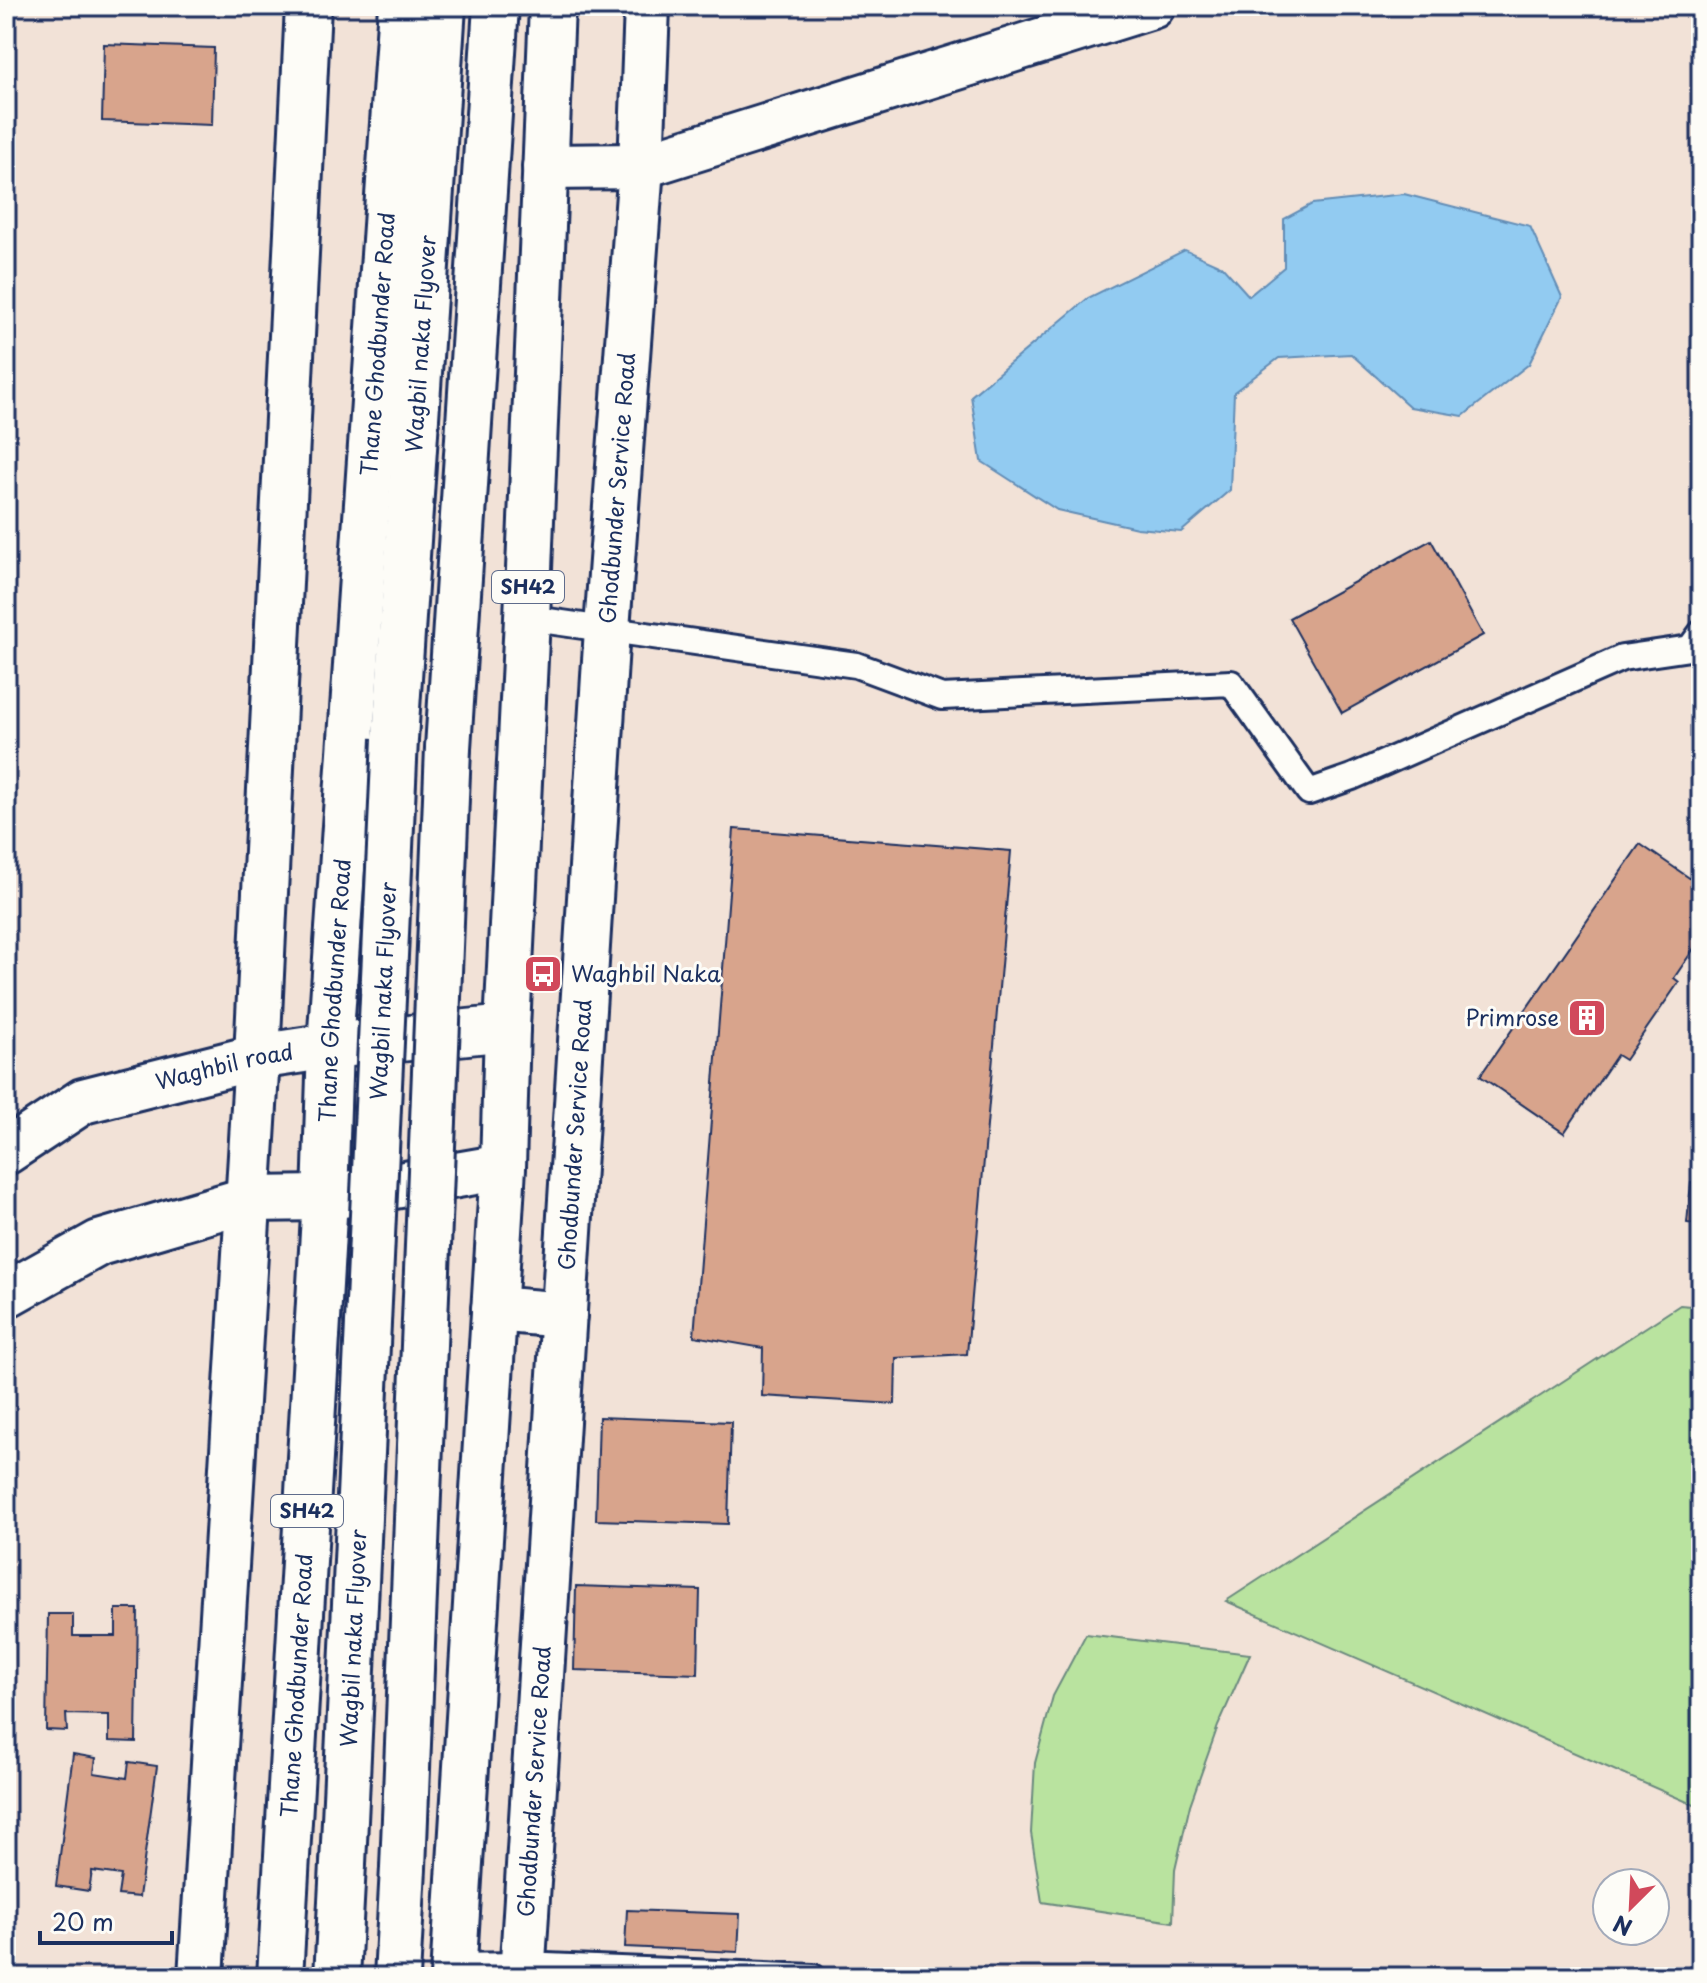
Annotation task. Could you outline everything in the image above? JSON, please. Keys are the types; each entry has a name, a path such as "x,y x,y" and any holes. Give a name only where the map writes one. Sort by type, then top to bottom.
{"main road":[{"path":"201,1977 257,1057 308,6"},
{"name":"Thane Ghodbunder Road","path":"280,1977 325,1198 330,1046 401,6"},
{"name":"Wagbil naka Flyover","path":"337,1977 395,739 443,6"},
{"path":"397,1977 448,748 496,6"},
{"name":"SH42","path":"454,1972 503,1167 552,6"},
{"name":"Ghodbunder Service Road","path":"522,1971 607,629 641,166 647,6"},
{"path":"545,167 641,166 1152,6"},
{"name":"Waghbil road","path":"6,1152 83,1101 257,1057 330,1046 507,1028"},
{"path":"6,1295 99,1243 249,1199 325,1198 503,1167"},
{"path":"494,1309 564,1315"}],"lane":[{"path":"527,618 856,665 942,697 1231,683 1309,792 1352,777 1622,658 1690,648 1701,633"},
{"path":"454,1972 813,1977"}],"green space":[{"path":"1680,1305 1701,1307 1701,1808 1226,1601"},
{"path":"1086,1634 1250,1654 1218,1726 1190,1805 1175,1870 1173,1922 1042,1902 1031,1833 1035,1763 1053,1696"}],"water":[{"path":"1404,194 1530,226 1562,297 1529,364 1463,416 1410,407 1351,354 1279,358 1234,392 1230,490 1181,532 1137,528 1057,510 981,461 971,396 1088,298 1185,250 1223,267 1249,296 1284,267 1284,219 1312,204"}],"building":[{"path":"104,44 214,48 212,125 102,121"},
{"path":"1431,540 1483,635 1342,713 1289,618"},
{"path":"734,829 1011,851 967,1354 896,1358 895,1404 762,1396 763,1348 694,1336"},
{"name":"Primrose","path":"1640,844 1701,886 1701,938 1674,978 1679,982 1625,1060 1617,1055 1564,1133 1480,1076"},
{"path":"1695,1139 1701,1140 1701,1168 1693,1167"},
{"path":"1691,1183 1701,1184 1701,1225 1687,1223"},
{"path":"599,1417 731,1422 728,1524 596,1520"},
{"path":"576,1586 700,1590 698,1674 574,1670"},
{"path":"116,1609 138,1609 136,1742 109,1741 109,1715 66,1714 67,1731 46,1730 48,1614 73,1614 73,1636 116,1636"},
{"path":"73,1754 96,1758 94,1773 127,1778 129,1762 157,1766 139,1897 118,1895 121,1875 92,1871 89,1891 56,1886"},
{"path":"627,1910 740,1914 738,1952 625,1947"}],"place":[{"name":"Waghbil Naka","path":"543,974"},
{"name":"Primrose","path":"1587,1018"}]}
